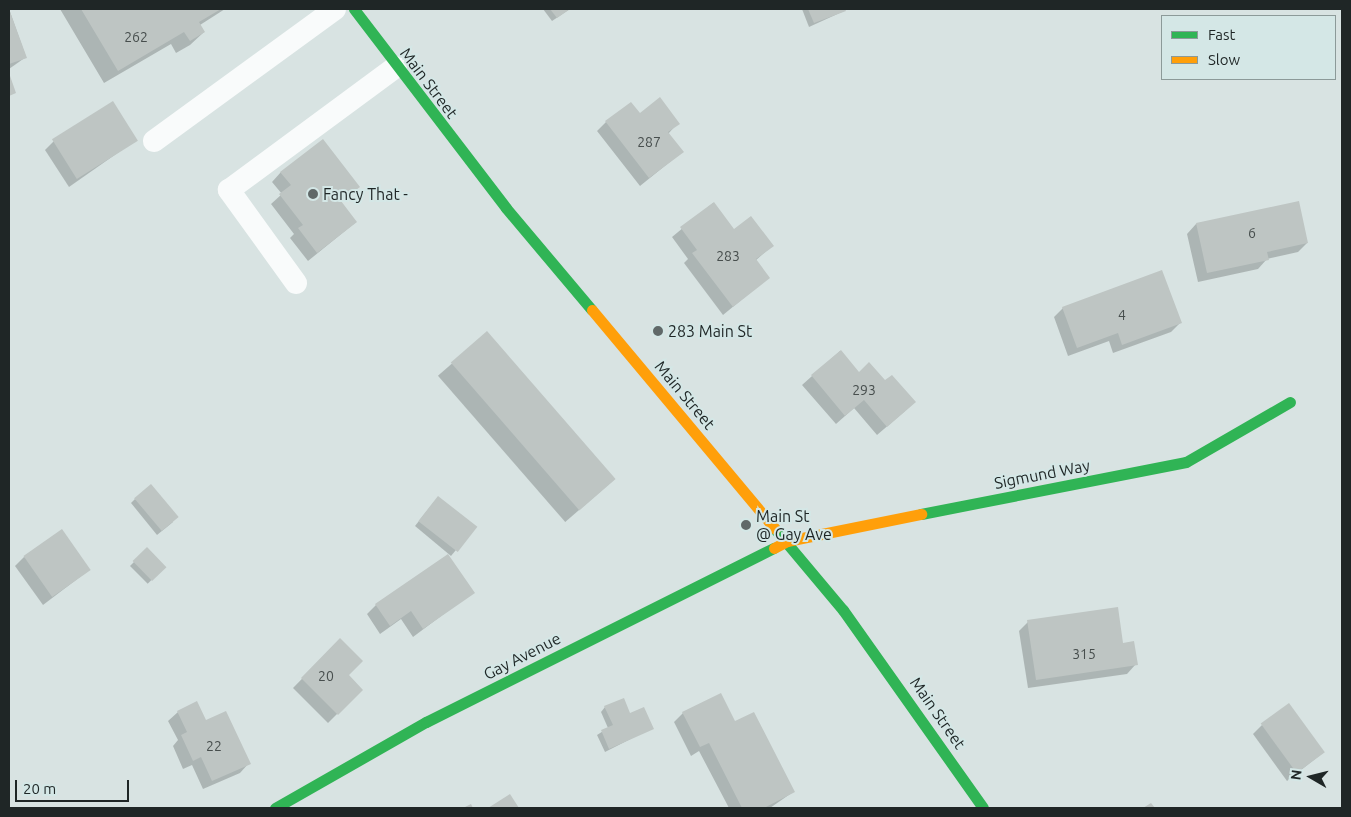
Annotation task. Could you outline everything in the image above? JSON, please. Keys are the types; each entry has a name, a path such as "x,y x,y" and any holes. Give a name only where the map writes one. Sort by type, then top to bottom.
{"street":[{"name":"Main Street","path":"354,9 396,67 506,208 787,542 903,691 983,808"},
{"name":"Sigmund Way","path":"787,542 1186,462 1290,402"},
{"name":"Gay Avenue","path":"275,808 426,722 787,542"}],"lane":[{"path":"154,140 335,9"},
{"path":"296,283 229,190 396,67"}],"building":[{"path":"9,9 27,58 9,64"},
{"path":"81,9 221,9 199,22 205,32 190,41 184,32 118,71"},
{"path":"550,9 570,9 557,18"},
{"path":"808,9 845,9 846,11 814,23"},
{"path":"9,73 16,93 9,96"},
{"path":"660,97 680,124 668,132 684,152 649,178 605,121 631,102 640,113"},
{"path":"113,101 138,141 77,179 52,139"},
{"path":"323,139 360,187 341,201 357,222 317,253 298,228 303,225 279,194 291,185 280,172"},
{"path":"1299,201 1308,243 1267,252 1269,260 1207,273 1196,223"},
{"path":"714,202 734,229 751,216 774,246 756,259 770,278 733,307 692,253 697,250 680,227"},
{"path":"1162,270 1182,323 1122,345 1118,333 1077,348 1062,307"},
{"path":"487,331 616,479 579,510 451,362"},
{"path":"841,350 859,372 869,362 885,380 892,375 916,402 887,427 864,400 845,416 811,375"},
{"path":"151,484 179,517 162,531 134,498"},
{"path":"438,496 477,527 458,552 418,521"},
{"path":"62,529 91,570 52,597 23,556"},
{"path":"147,547 166,567 152,581 133,561"},
{"path":"448,554 475,593 423,629 411,611 390,626 375,604"},
{"path":"1118,607 1123,643 1134,641 1138,665 1036,680 1027,620"},
{"path":"340,638 363,661 349,675 363,690 338,715 301,678"},
{"path":"721,693 735,721 754,712 795,792 764,808 742,808 709,743 700,747 682,712"},
{"path":"624,698 630,713 644,707 654,729 609,749 601,730 613,725 604,706"},
{"path":"197,701 206,720 226,711 251,764 212,781 201,757 193,761 181,735 187,732 177,711"},
{"path":"1289,703 1325,752 1297,773 1261,724"},
{"path":"510,794 519,808 488,808"},
{"path":"1151,803 1155,808 1143,808"},
{"path":"471,804 473,808 463,808"}],"traffic: fast":[{"path":"354,9 506,208 592,310"},
{"path":"921,514 1186,462 1290,402"},
{"path":"775,529 843,610 983,808"},
{"path":"275,808 426,722 774,548"}],"traffic: slow":[{"path":"592,310 775,529"},
{"path":"774,548 787,541 921,514"}],"place":[{"name":"Fancy That -","path":"313,194"},
{"name":"283 Main St","path":"658,331"},
{"name":"Main St @ Gay Ave","path":"746,525"}]}
